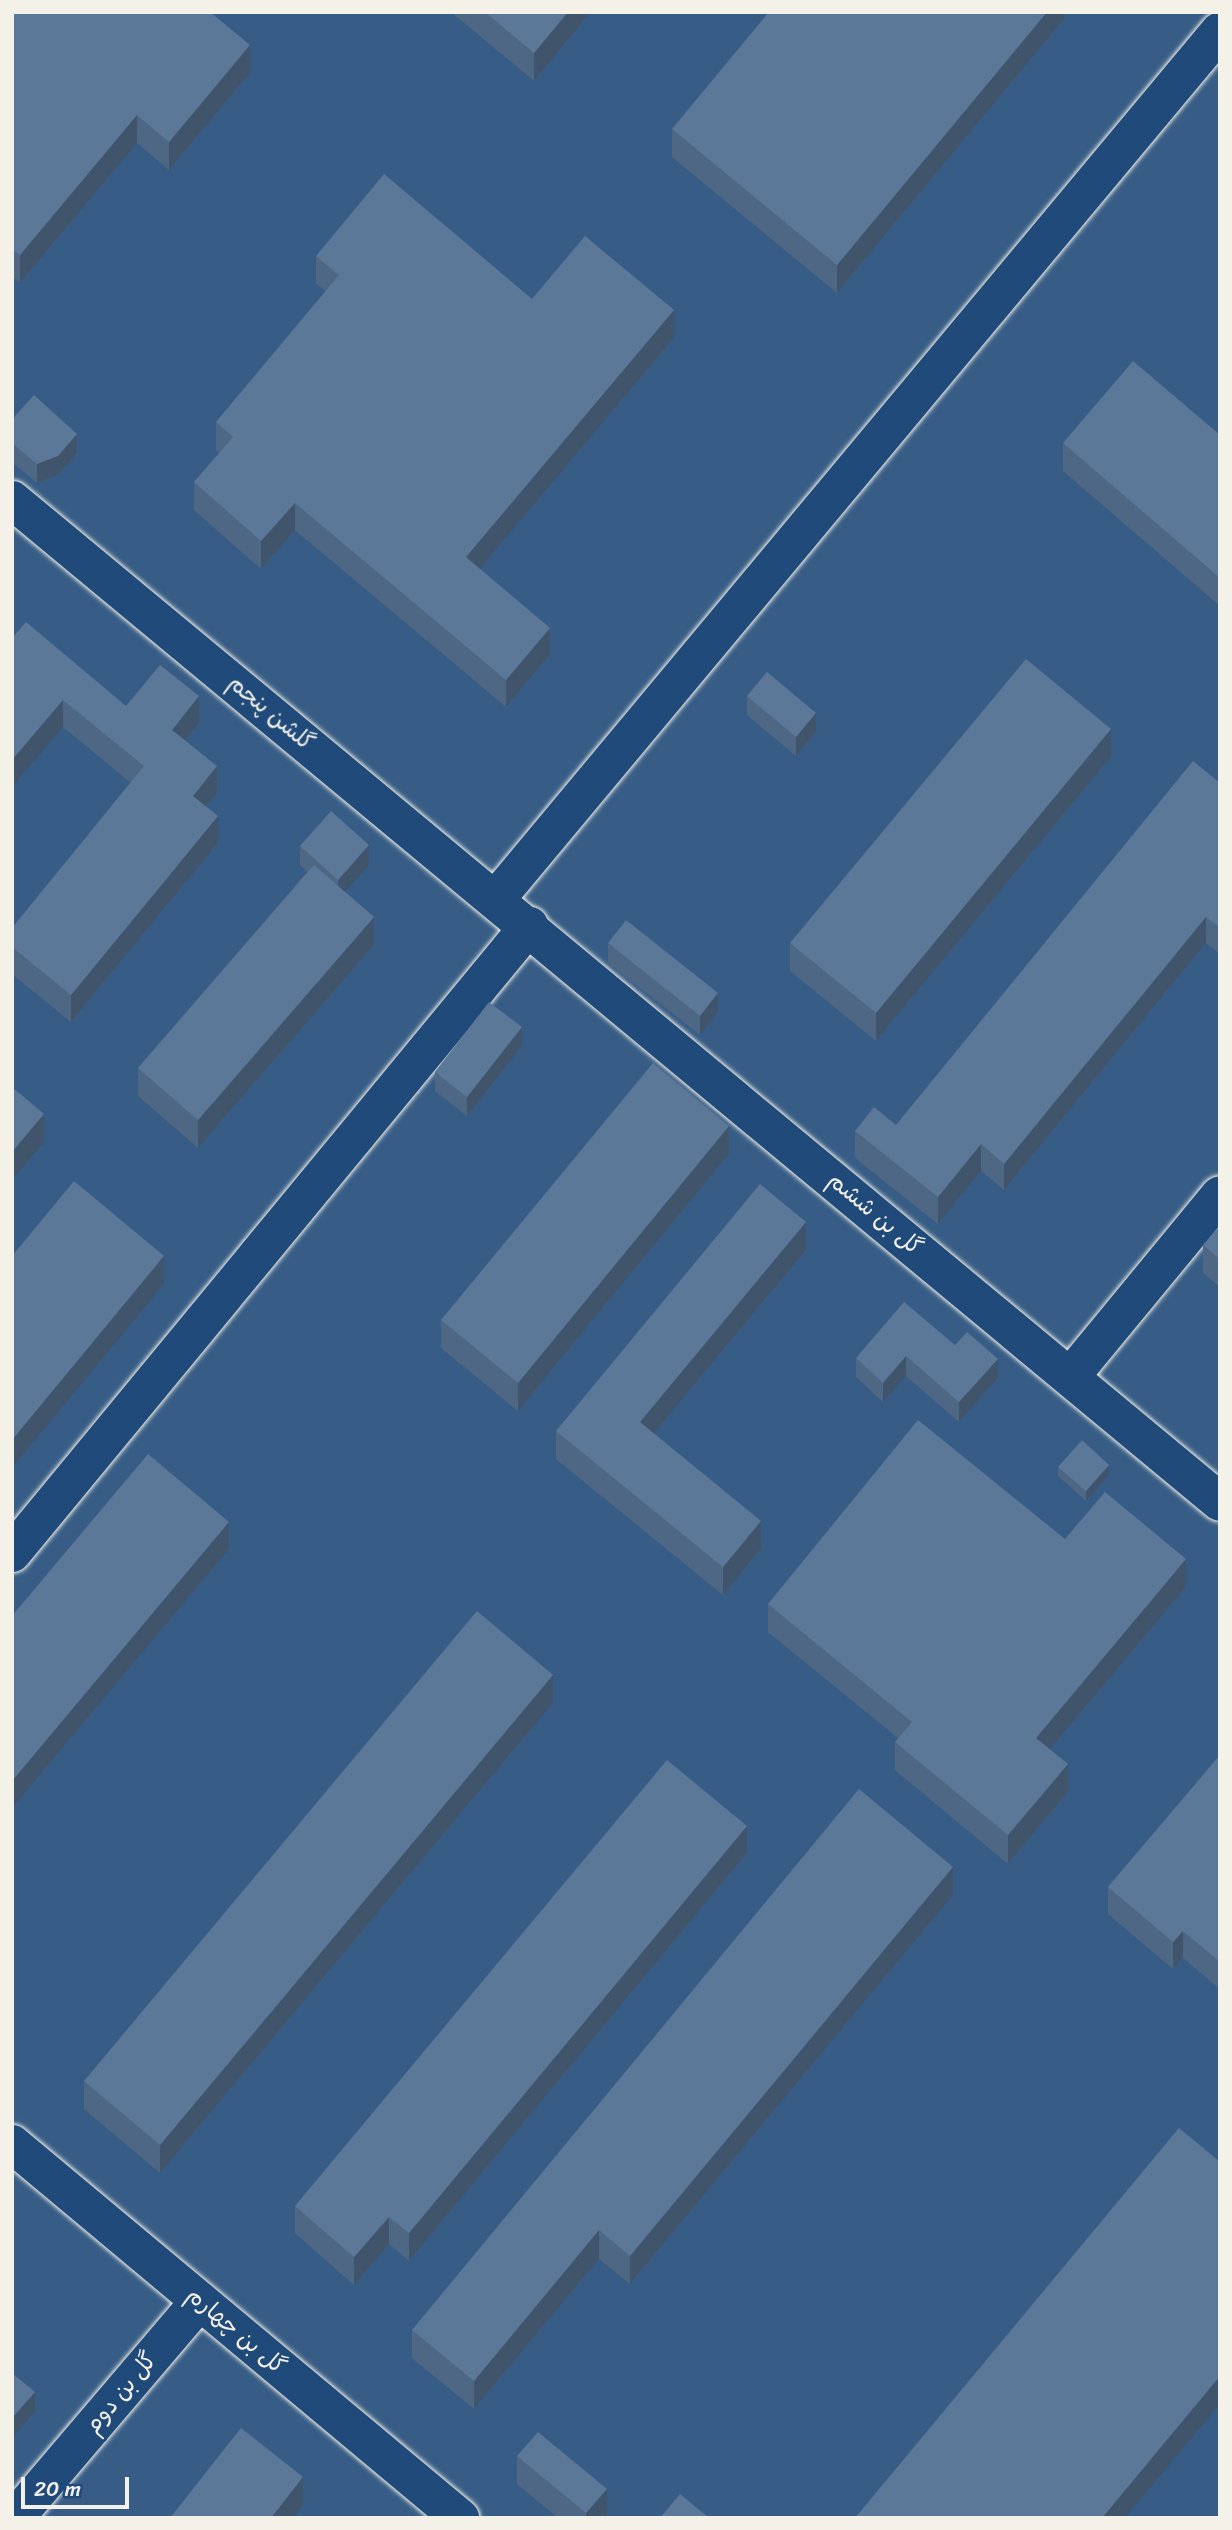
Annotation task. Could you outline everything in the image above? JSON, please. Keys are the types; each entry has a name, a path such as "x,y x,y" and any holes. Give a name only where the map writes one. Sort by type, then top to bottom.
{"street":[{"path":"496,899 1220,31"},
{"name":"گلشن پنجم","path":"12,500 529,926"},
{"path":"12,1553 529,926"},
{"name":"گل بن ششم","path":"529,926 1220,1502"},
{"path":"1071,1376 1220,1195"},
{"name":"گل بن چهارم","path":"12,2144 460,2518"},
{"name":"گل بن دوم","path":"15,2518 200,2301"}],"shaded area":[{"path":"12,12 1220,12 1220,2518 12,2518"}],"building":[{"path":"12,12 210,12 250,45 169,142 137,115 20,255 12,249"},
{"path":"485,12 568,12 534,53"},
{"path":"769,12 1047,12 837,265 672,129"},
{"path":"384,174 532,299 585,236 674,310 466,557 550,628 506,680 295,503 261,541 194,482 233,437 216,422 339,275 316,256"},
{"path":"1133,361 1220,435 1220,578 1063,443"},
{"path":"34,395 77,434 58,456 37,464 12,443 15,416"},
{"path":"26,622 126,706 160,665 199,696 172,730 217,766 193,796 218,816 71,995 12,947 12,928 144,766 63,700 12,760 12,638"},
{"path":"1026,659 1111,729 876,1013 790,943"},
{"path":"767,672 816,713 796,737 747,696"},
{"path":"1193,761 1220,783 1220,928 1206,917 1004,1164 981,1144 938,1197 855,1131 874,1107 896,1125"},
{"path":"331,811 369,845 338,880 300,846"},
{"path":"314,865 374,917 198,1120 138,1068"},
{"path":"626,920 718,993 700,1016 608,943"},
{"path":"489,1002 522,1027 467,1097 435,1072"},
{"path":"653,1063 729,1126 518,1383 441,1320"},
{"path":"12,1087 44,1114 12,1152"},
{"path":"74,1181 164,1256 12,1440 12,1256"},
{"path":"760,1184 806,1222 640,1422 761,1521 723,1567 556,1431"},
{"path":"1220,1226 1220,1259 1203,1245"},
{"path":"904,1302 955,1345 967,1332 998,1359 959,1402 906,1356 883,1383 856,1358"},
{"path":"918,1420 1065,1539 1105,1492 1186,1559 1036,1738 1068,1764 1008,1835 895,1742 912,1722 768,1604"},
{"path":"1082,1440 1109,1465 1086,1491 1058,1467"},
{"path":"148,1454 229,1522 12,1781 12,1616"},
{"path":"477,1611 553,1675 160,2145 84,2081"},
{"path":"1220,1755 1220,1962 1183,1931 1173,1942 1108,1887"},
{"path":"667,1760 747,1826 409,2233 389,2217 354,2257 295,2206"},
{"path":"859,1789 953,1867 630,2256 599,2230 474,2381 412,2330"},
{"path":"1179,2128 1220,2162 1220,2376 1102,2518 855,2518"},
{"path":"12,2373 35,2392 12,2418"},
{"path":"241,2428 303,2477 271,2518 170,2518"},
{"path":"538,2432 607,2489 586,2513 517,2456"},
{"path":"680,2494 709,2518 660,2518"}]}
